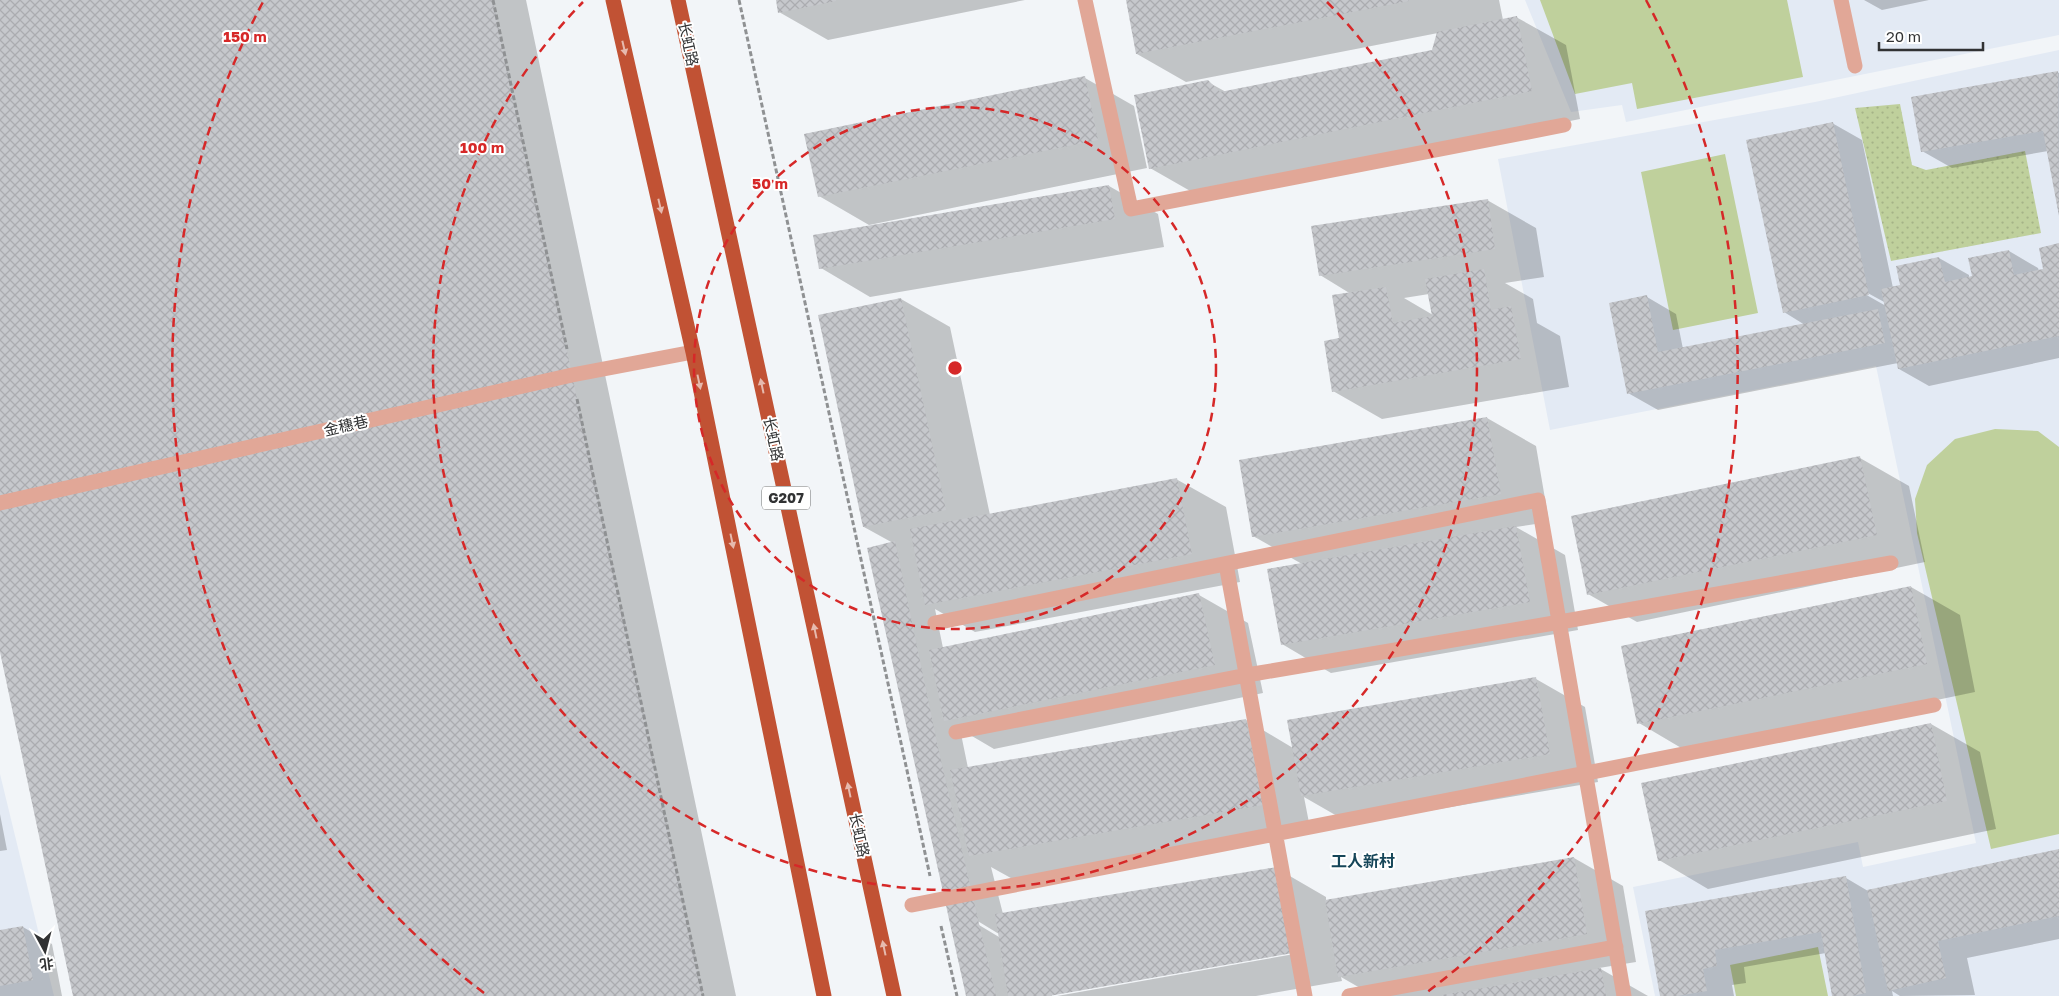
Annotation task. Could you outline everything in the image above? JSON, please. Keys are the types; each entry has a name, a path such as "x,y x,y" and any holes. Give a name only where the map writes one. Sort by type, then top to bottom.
{"highway":[{"path":"613,0 693,352 824,996"},
{"name":"长虹路","path":"678,0 894,996"}],"street":[{"path":"1085,0 1131,209 1564,125"},
{"path":"1841,0 1855,66"},
{"name":"金穗巷","path":"0,503 572,375 693,352"},
{"path":"935,623 1538,500 1624,996"},
{"path":"956,732 1247,676 1891,563"},
{"path":"1226,564 1306,996"},
{"path":"912,905 1934,705"},
{"path":"1349,996 1616,947"}],"path":[{"path":"493,0 703,996"},
{"path":"739,0 957,996"}],"shaded area":[{"path":"1525,0 2059,0 2059,35 1626,122 1622,105 1571,112"},
{"path":"2059,50 2059,996 1655,996 1633,887 1858,842 1863,867 1976,843 1876,366 1550,430 1498,159 1815,102"},
{"path":"0,774 54,996 0,996"}],"green space":[{"path":"1540,0 1787,0 1803,77 1637,109 1632,83 1575,94"},
{"path":"1900,104 1912,165 1926,170 2025,151 2041,233 1891,261 1855,108"},
{"path":"1725,154 1758,313 1673,330 1641,172"},
{"path":"1995,429 2038,431 2059,447 2059,834 1991,849 1917,533 1915,499 1927,465 1955,439"},
{"path":"1818,947 1828,996 1736,996 1730,965"}],"building":[{"path":"0,0 493,0 703,996 73,996 0,652"},
{"path":"776,0 836,0 836,1 778,13"},
{"path":"1126,0 1409,0 1409,1 1136,54"},
{"path":"1517,16 1532,91 1149,169 1134,95 1208,80 1220,92 1432,50 1437,32"},
{"path":"2058,71 2059,216 2043,131 1921,152 1911,97"},
{"path":"1085,76 1098,140 818,197 804,134"},
{"path":"1833,122 1869,295 1783,313 1746,140"},
{"path":"1109,185 1115,219 819,269 813,235"},
{"path":"1488,199 1495,249 1319,276 1311,226"},
{"path":"2059,243 2059,336 1898,369 1881,289 1900,285 1896,266 1939,257 1945,282 1972,276 1968,258 2009,250 2014,275 2043,269 2039,248"},
{"path":"1484,269 1491,310 1511,306 1521,359 1332,392 1324,341 1339,338 1332,295 1386,287 1393,323 1432,316 1425,279"},
{"path":"1647,295 1658,352 1878,309 1885,343 1627,394 1609,303"},
{"path":"901,298 946,510 863,527 818,315"},
{"path":"1487,417 1501,494 1252,537 1239,460"},
{"path":"1860,456 1877,535 1587,595 1571,516"},
{"path":"1177,478 1192,554 925,605 910,529"},
{"path":"1516,526 1530,602 1281,645 1267,569"},
{"path":"895,541 939,752 996,996 966,996 867,548"},
{"path":"1911,586 1927,664 1637,724 1621,646"},
{"path":"1199,593 1215,665 944,721 929,650"},
{"path":"1536,677 1550,754 1301,796 1287,720"},
{"path":"1246,719 1263,805 969,856 950,770"},
{"path":"1931,723 1947,801 1658,861 1641,783"},
{"path":"2059,849 2059,916 1938,941 1946,978 1888,991 1867,890"},
{"path":"1574,857 1587,934 1338,977 1325,900"},
{"path":"1277,867 1293,953 1049,996 1008,996 995,914"},
{"path":"1846,876 1866,993 1852,996 1832,996 1821,932 1715,950 1717,966 1703,969 1707,991 1677,996 1660,996 1645,911"},
{"path":"23,926 33,980 0,986 0,930"},
{"path":"1601,968 1606,996 1442,995"}],"district":[{"name":"工人新村","path":"1363,861"}]}
